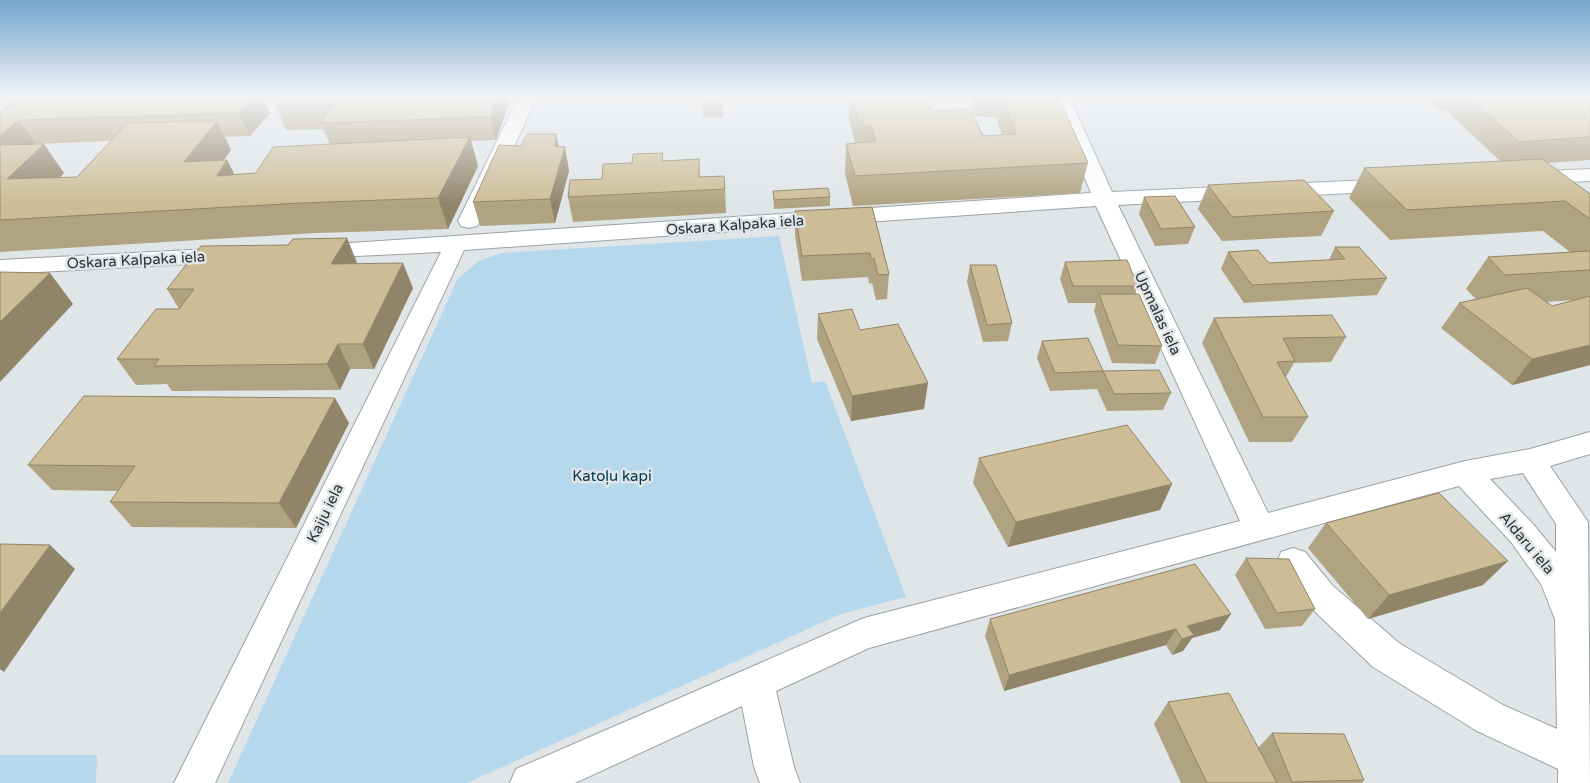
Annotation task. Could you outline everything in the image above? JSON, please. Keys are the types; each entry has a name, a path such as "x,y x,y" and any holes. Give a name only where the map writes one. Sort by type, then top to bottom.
{"street":[{"name":"Kaiju iela","path":"194,783 510,133"},
{"name":"Upmalas iela","path":"1075,133 1104,200 1260,529"},
{"path":"1511,179 1590,175"},
{"name":"Oskara Kalpaka iela","path":"295,252 462,232 1413,184"},
{"name":"Oskara Kalpaka iela","path":"0,267 246,254"},
{"path":"530,783 864,634 1465,473 1530,460 1590,443"},
{"name":"Aldaru iela","path":"1530,460 1572,522 1572,624 1581,768"},
{"name":"Aldaru iela","path":"1465,473 1522,533 1556,578 1572,624"},
{"path":"1293,562 1321,596 1386,655 1490,718 1581,768"},
{"path":"756,682 774,767 780,783"}],"green space":[{"name":"Katoļu kapi","path":"779,236 812,383 825,381 906,597 841,614 467,783 228,783 458,278 479,261 501,253"},
{"path":"0,755 97,755 96,783 0,783"}],"building":[{"path":"119,133 208,133 184,162 227,160 217,176 256,173 273,147 470,137 438,198 301,203 0,220 0,145 44,144 7,179 77,177"},
{"path":"873,133 981,133 983,136 1016,134 1016,133 1074,133 1088,163 855,176 846,144 876,141"},
{"path":"1508,133 1590,133 1590,137 1519,142"},
{"path":"527,134 556,134 555,146 565,147 550,199 473,202 499,145 521,146"},
{"path":"663,153 662,161 699,159 699,177 724,176 725,189 568,197 570,180 602,179 603,164 632,163 633,154"},
{"path":"1542,159 1590,194 1590,219 1565,201 1407,210 1364,168"},
{"path":"1304,180 1334,211 1232,217 1208,185"},
{"path":"828,188 830,197 774,200 773,191"},
{"path":"1175,196 1195,227 1161,229 1144,197"},
{"path":"872,207 889,274 878,275 874,258 871,259 870,253 802,256 795,211"},
{"path":"347,238 331,264 403,263 363,344 338,344 327,364 154,366 159,359 117,359 156,309 179,309 194,289 167,289 201,246 288,245 293,239"},
{"path":"1335,247 1359,247 1387,278 1252,285 1228,252 1258,250 1269,263 1345,259"},
{"path":"1590,251 1590,270 1505,275 1488,257"},
{"path":"1127,260 1138,286 1073,286 1065,262"},
{"path":"970,265 996,265 1012,323 987,325"},
{"path":"0,272 50,273 0,322"},
{"path":"1527,288 1552,306 1590,296 1590,345 1532,359 1459,303"},
{"path":"1099,294 1139,294 1162,346 1118,345"},
{"path":"852,309 860,330 898,324 928,383 852,396 818,314"},
{"path":"1332,315 1346,337 1283,338 1295,361 1277,362 1308,417 1263,417 1214,318"},
{"path":"1088,338 1103,371 1055,373 1042,341"},
{"path":"1159,370 1171,393 1114,394 1103,371"},
{"path":"84,396 335,398 279,503 110,502 135,466 28,465"},
{"path":"1127,425 1172,484 1016,522 979,458"},
{"path":"1439,493 1508,561 1389,595 1326,523"},
{"path":"0,544 50,545 0,613"},
{"path":"1246,558 1289,559 1315,609 1277,613"},
{"path":"1195,564 1231,614 1187,626 1194,635 1182,639 1176,629 1009,675 990,619"},
{"path":"1229,693 1277,783 1207,783 1168,702"},
{"path":"1272,733 1344,734 1364,780 1292,782"}]}
